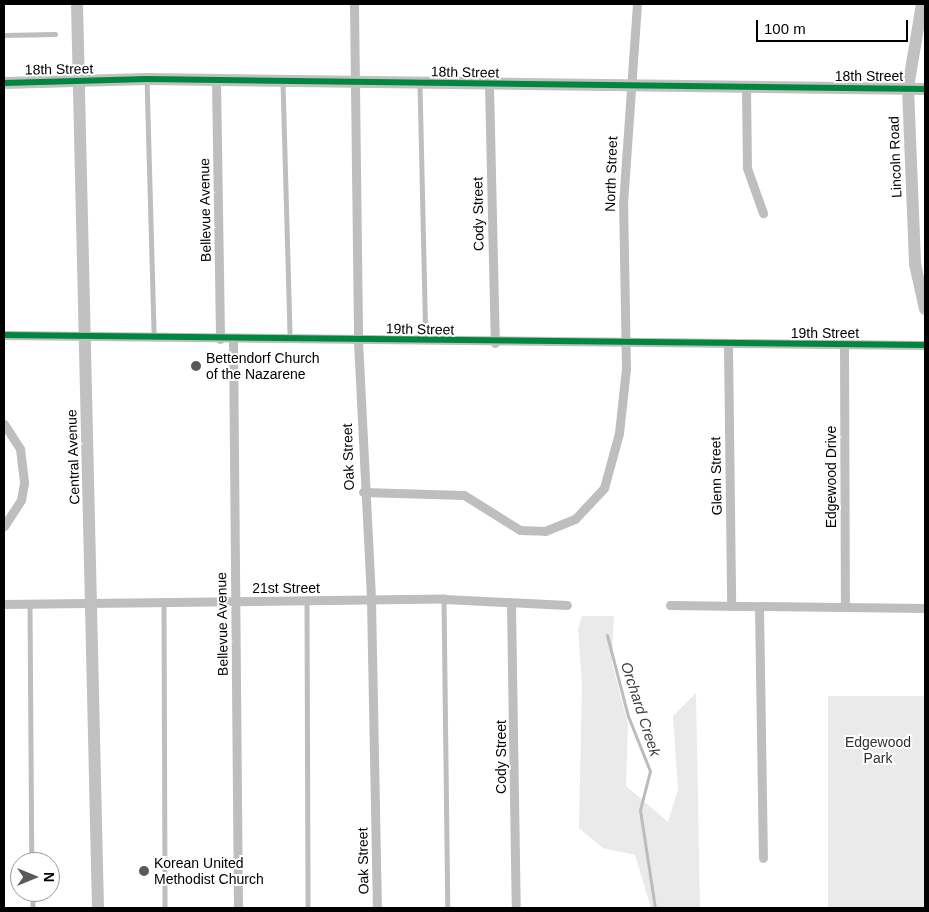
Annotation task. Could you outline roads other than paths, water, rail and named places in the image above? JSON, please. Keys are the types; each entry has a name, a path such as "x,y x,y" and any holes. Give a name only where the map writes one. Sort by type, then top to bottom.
{"street":[{"name":"Central Avenue","path":"78,4 77,81 83,336 94,600 98,908"},
{"name":"Oak Street","path":"354,4 353,82 358,341 363,492 371,600 377,908"},
{"name":"North Street","path":"363,492 464,495 520,530 545,531 575,519 604,488 611,471 627,345 623,204 637,4"},
{"name":"Lincoln Road","path":"922,4 908,88 915,264 925,309"},
{"name":"18th Street","path":"4,82 147,79 632,87 925,88"},
{"name":"Bellevue Avenue","path":"216,81 220,339"},
{"name":"Cody Street","path":"489,85 494,343"},
{"path":"746,88 747,168 763,213"},
{"name":"19th Street","path":"4,335 627,345 925,345"},
{"name":"Bellevue Avenue","path":"233,339 238,908"},
{"name":"Glenn Street","path":"728,345 731,606"},
{"name":"Edgewood Drive","path":"844,346 845,607"},
{"path":"4,424 20,449 24,483 21,500 4,526"},
{"name":"21st Street","path":"4,604 30,605 94,600 307,603 444,599 497,600 511,605 567,605"},
{"name":"Cody Street","path":"511,605 516,908"},
{"path":"670,605 925,608"},
{"path":"759,607 763,858"}],"lane":[{"path":"4,35 55,34"},
{"path":"147,79 154,338"},
{"path":"283,81 290,340"},
{"path":"420,84 426,342"},
{"path":"444,599 448,908"},
{"path":"164,602 165,908"},
{"path":"307,603 308,908"},
{"path":"30,605 32,852"}],"waterway":[{"name":"Orchard Creek","path":"607,635 628,716 650,771 640,810 655,908"}],"place":[{"name":"Bettendorf Church of the Nazarene","path":"196,366"},
{"name":"Korean United Methodist Church","path":"144,871"}],"park label":[{"name":"Edgewood Park","path":"878,750"}]}
